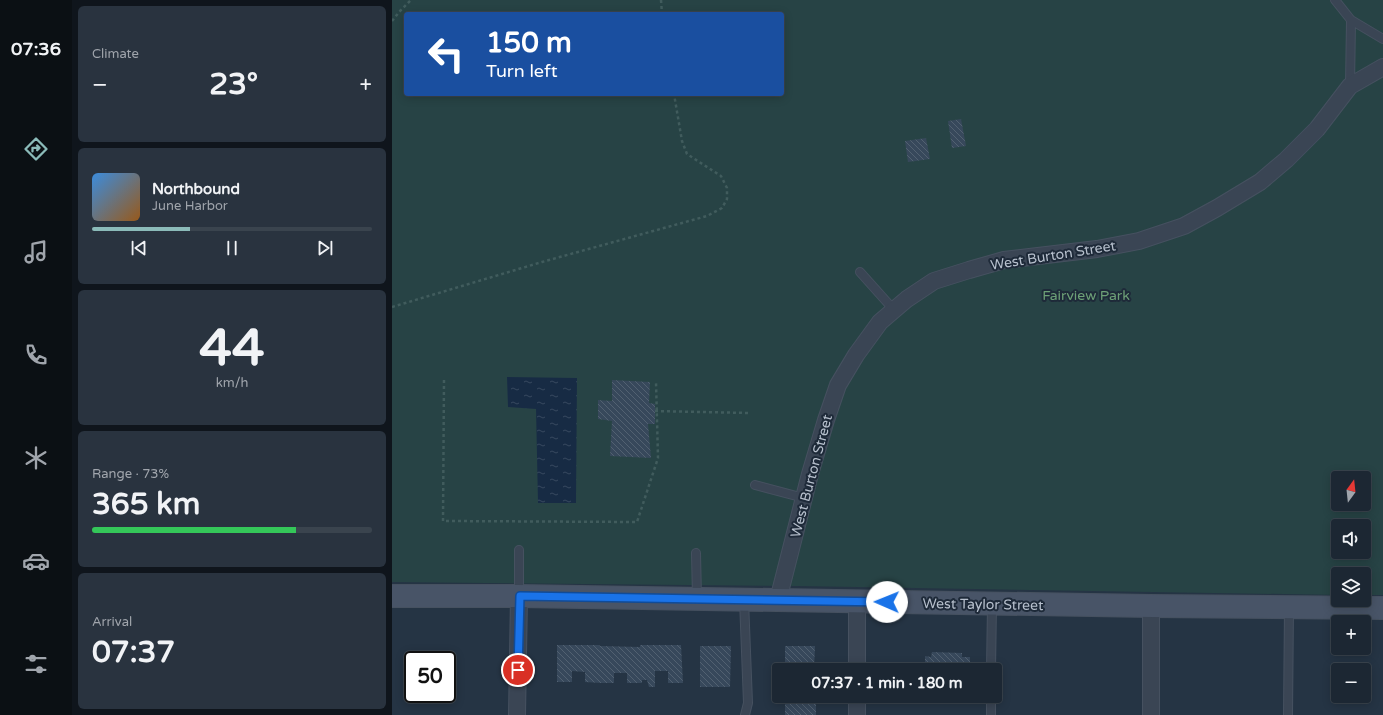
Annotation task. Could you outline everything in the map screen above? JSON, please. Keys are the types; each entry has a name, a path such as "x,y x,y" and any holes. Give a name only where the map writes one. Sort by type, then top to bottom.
{"main road":[{"name":"West Taylor Street","path":"392,596 696,598 992,604 1383,608"}],"street":[{"name":"West Burton Street","path":"778,600 804,498 826,420 838,385 856,355 880,322 907,299 934,281 1004,260 1097,250 1139,242 1184,226 1260,182 1286,160 1317,128 1350,86 1383,67"},
{"path":"517,715 520,596"},
{"path":"857,602 857,663"},
{"path":"1151,606 1151,715"},
{"path":"857,703 857,715"}],"lane":[{"path":"1335,0 1351,20 1383,39"},
{"path":"1350,86 1351,20"},
{"path":"860,272 894,310"},
{"path":"755,485 804,498"},
{"path":"519,550 520,596"},
{"path":"696,553 696,598"},
{"path":"744,600 748,703 745,715"},
{"path":"991,663 992,604"},
{"path":"1288,715 1289,607"},
{"path":"991,703 991,715"}],"path":[{"path":"392,21 411,0"},
{"path":"660,0 662,12"},
{"path":"392,307 542,262 707,216 722,208 727,199 727,188 721,176 687,154 682,141 674,96"},
{"path":"444,380 443,521 637,522 658,458 656,382"},
{"path":"656,411 749,413"}],"green space":[{"name":"Fairview Park","path":"392,0 1383,0 1383,595 1371,595 1371,567 1331,567 1331,595 797,586 392,582"}],"water":[{"path":"507,377 577,378 576,503 538,503 536,409 508,407"}],"building":[{"path":"961,119 966,146 952,148 948,121"},
{"path":"926,138 930,159 908,162 905,141"},
{"path":"612,380 650,382 649,403 655,404 655,424 648,424 651,458 610,456 612,421 598,419 598,400 612,401"},
{"path":"557,645 640,647 640,645 681,645 683,683 668,683 668,671 655,671 655,687 649,687 647,680 642,680 642,683 627,683 627,673 614,673 614,683 601,683 585,682 585,672 572,671 572,682 557,682"},
{"path":"700,646 731,646 730,687 700,687"},
{"path":"785,646 815,646 814,663 785,663"},
{"path":"932,652 962,653 962,657 970,657 970,663 925,663 925,656 931,657"},
{"path":"785,703 816,703 816,715 785,715"}],"route":[{"path":"518,670 520,596 887,602"}]}
